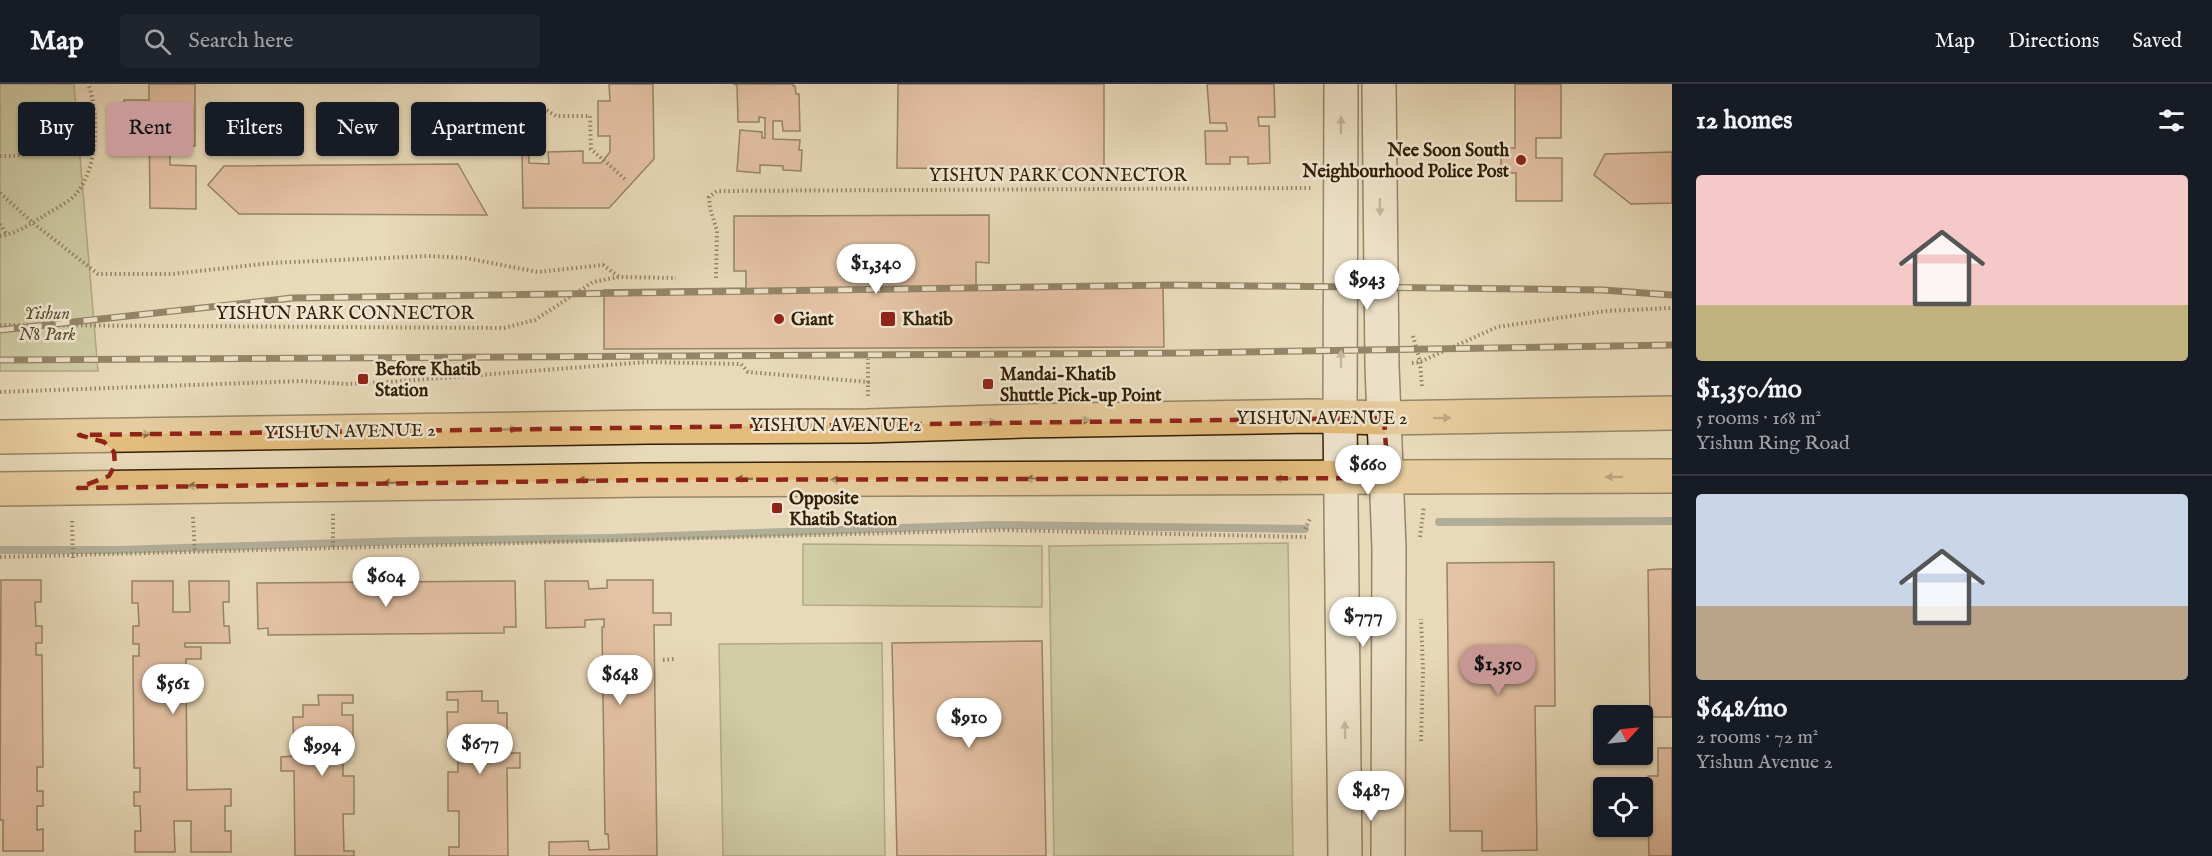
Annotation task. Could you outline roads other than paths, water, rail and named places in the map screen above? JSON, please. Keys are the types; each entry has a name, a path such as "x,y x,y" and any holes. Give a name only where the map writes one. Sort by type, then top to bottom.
{"main road":[{"path":"1341,84 1340,417 1345,856"},
{"path":"1378,84 1384,418 1388,478 1388,856"},
{"name":"YISHUN AVENUE 2","path":"0,436 867,426 1023,421 1672,413"},
{"path":"78,488 109,476 115,465 114,452 104,442 79,435"},
{"path":"0,489 656,480 1672,476"}],"waterway":[{"path":"1439,522 1672,521"},
{"path":"0,550 117,550 406,541 609,538 992,525 1305,529"}],"railway":[{"path":"0,330 292,298 1175,285 1603,290 1672,295"},
{"path":"0,360 1184,353 1672,345"}],"place":[{"name":"Nee Soon South Neighbourhood Police Post","path":"1521,160"},
{"name":"Giant","path":"779,319"},
{"name":"Khatib","path":"888,319"},
{"name":"Before Khatib Station","path":"363,379"},
{"name":"Mandai-Khatib Shuttle Pick-up Point","path":"988,384"},
{"name":"Opposite Khatib Station","path":"777,508"}],"park label":[{"name":"Yishun N8 Park","path":"47,323"}]}
